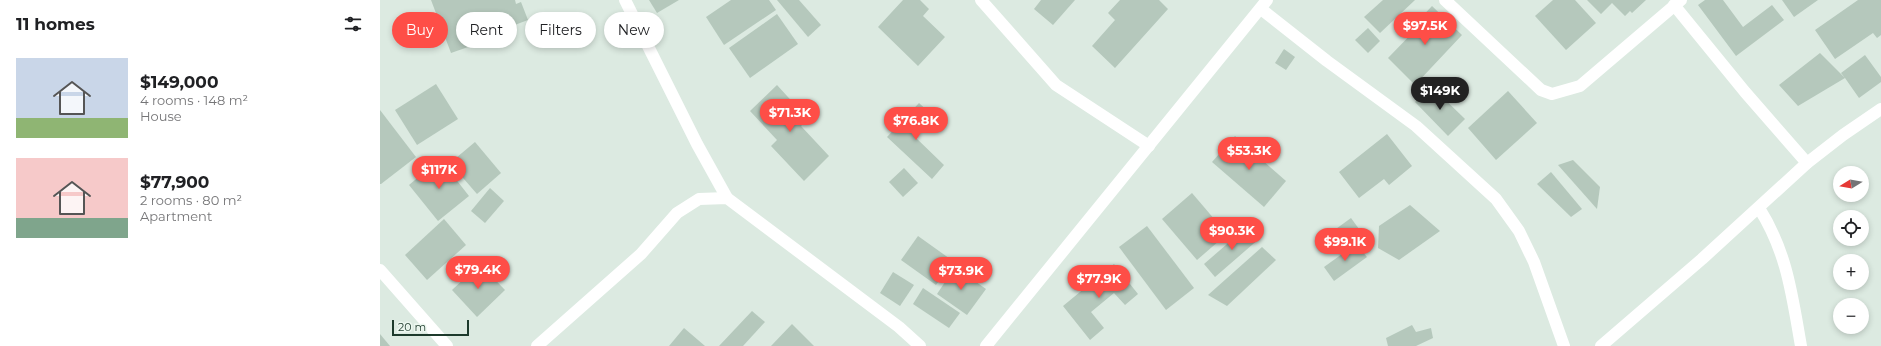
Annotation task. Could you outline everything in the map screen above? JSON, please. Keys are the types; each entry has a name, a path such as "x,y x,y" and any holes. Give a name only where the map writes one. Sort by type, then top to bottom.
{"street":[{"path":"625,0 694,137 727,198 899,327 920,346"},
{"path":"981,0 1056,85 1149,146"},
{"path":"1445,0 1541,90 1552,94 1580,86 1677,3 1745,92 1807,163"},
{"path":"986,346 1264,4 1328,61 1374,93 1416,126 1496,199 1519,231 1534,262 1564,346"},
{"path":"1601,346 1759,208 1807,163 1842,135 1881,109"},
{"path":"537,346 640,254 677,213 699,200 727,198"},
{"path":"1759,208 1770,225 1786,264 1800,346"},
{"path":"380,270 446,346"}],"building":[{"path":"431,0 515,0 516,4 521,2 525,12 525,21 517,24 517,12 456,12 456,48 465,48 451,53 448,45 448,12 436,12"},
{"path":"649,0 679,0 659,12 656,12"},
{"path":"731,0 769,0 776,10 724,45 706,17"},
{"path":"777,0 799,0 821,25 808,37"},
{"path":"903,0 920,0 929,9 923,16 945,37 918,66 878,27"},
{"path":"1041,0 1075,0 1053,25 1034,9"},
{"path":"1120,0 1159,0 1168,9 1115,68 1092,46 1115,20 1108,13"},
{"path":"1383,0 1415,0 1380,33 1364,17"},
{"path":"1553,0 1575,0 1596,23 1566,50 1535,16"},
{"path":"1587,0 1646,0 1632,13 1630,11 1625,16 1612,3 1601,14"},
{"path":"1705,0 1723,0 1743,27 1772,5 1784,20 1736,56 1698,5"},
{"path":"1782,0 1818,0 1794,17"},
{"path":"1858,0 1881,0 1881,35 1877,38 1873,33 1835,59 1815,30"},
{"path":"1432,6 1462,35 1415,85 1388,58 1420,25 1417,22"},
{"path":"777,14 798,44 750,78 729,48"},
{"path":"1368,28 1380,41 1368,53 1355,40"},
{"path":"1284,49 1295,57 1286,70 1275,63"},
{"path":"1820,53 1845,78 1798,106 1779,85"},
{"path":"1865,55 1881,77 1881,82 1859,98 1841,73"},
{"path":"436,84 458,119 417,145 395,110"},
{"path":"777,85 808,119 801,126 829,156 804,181 771,146 777,140 750,111"},
{"path":"1431,86 1465,119 1448,136 1415,102"},
{"path":"1508,91 1537,123 1496,160 1468,128"},
{"path":"919,103 933,116 914,136 944,165 932,179 887,137"},
{"path":"380,110 416,157 381,184 380,184"},
{"path":"1387,134 1412,166 1389,185 1384,179 1359,198 1339,172"},
{"path":"1235,136 1286,181 1264,207 1212,162"},
{"path":"475,142 501,173 477,194 450,163"},
{"path":"440,159 469,196 438,221 409,185"},
{"path":"1573,160 1600,187 1597,209 1558,165"},
{"path":"904,168 918,183 903,197 889,182"},
{"path":"1551,172 1582,209 1571,217 1537,184"},
{"path":"490,188 504,201 485,223 471,211"},
{"path":"1192,193 1227,234 1197,260 1162,219"},
{"path":"1410,205 1440,231 1399,260 1378,248 1379,226"},
{"path":"1351,218 1359,229 1326,253 1318,242"},
{"path":"444,219 466,245 427,280 405,255"},
{"path":"1249,225 1260,238 1215,277 1204,264"},
{"path":"1147,226 1194,288 1166,310 1119,247"},
{"path":"918,236 953,261 936,285 901,260"},
{"path":"1356,244 1367,257 1334,281 1324,267"},
{"path":"1262,247 1276,260 1227,306 1208,295"},
{"path":"480,264 505,290 477,317 452,290"},
{"path":"1114,264 1138,294 1125,305 1114,293 1091,312 1104,328 1090,340 1063,306"},
{"path":"955,267 986,289 967,315 937,294"},
{"path":"893,272 914,285 900,306 880,293"},
{"path":"923,288 960,313 949,328 913,304"},
{"path":"752,311 765,322 743,346 719,346"},
{"path":"792,324 814,346 771,346"},
{"path":"1412,325 1416,332 1431,328 1433,338 1416,346 1388,346 1386,338"},
{"path":"684,328 705,346 669,346"},
{"path":"380,334 390,346 380,346"}]}
